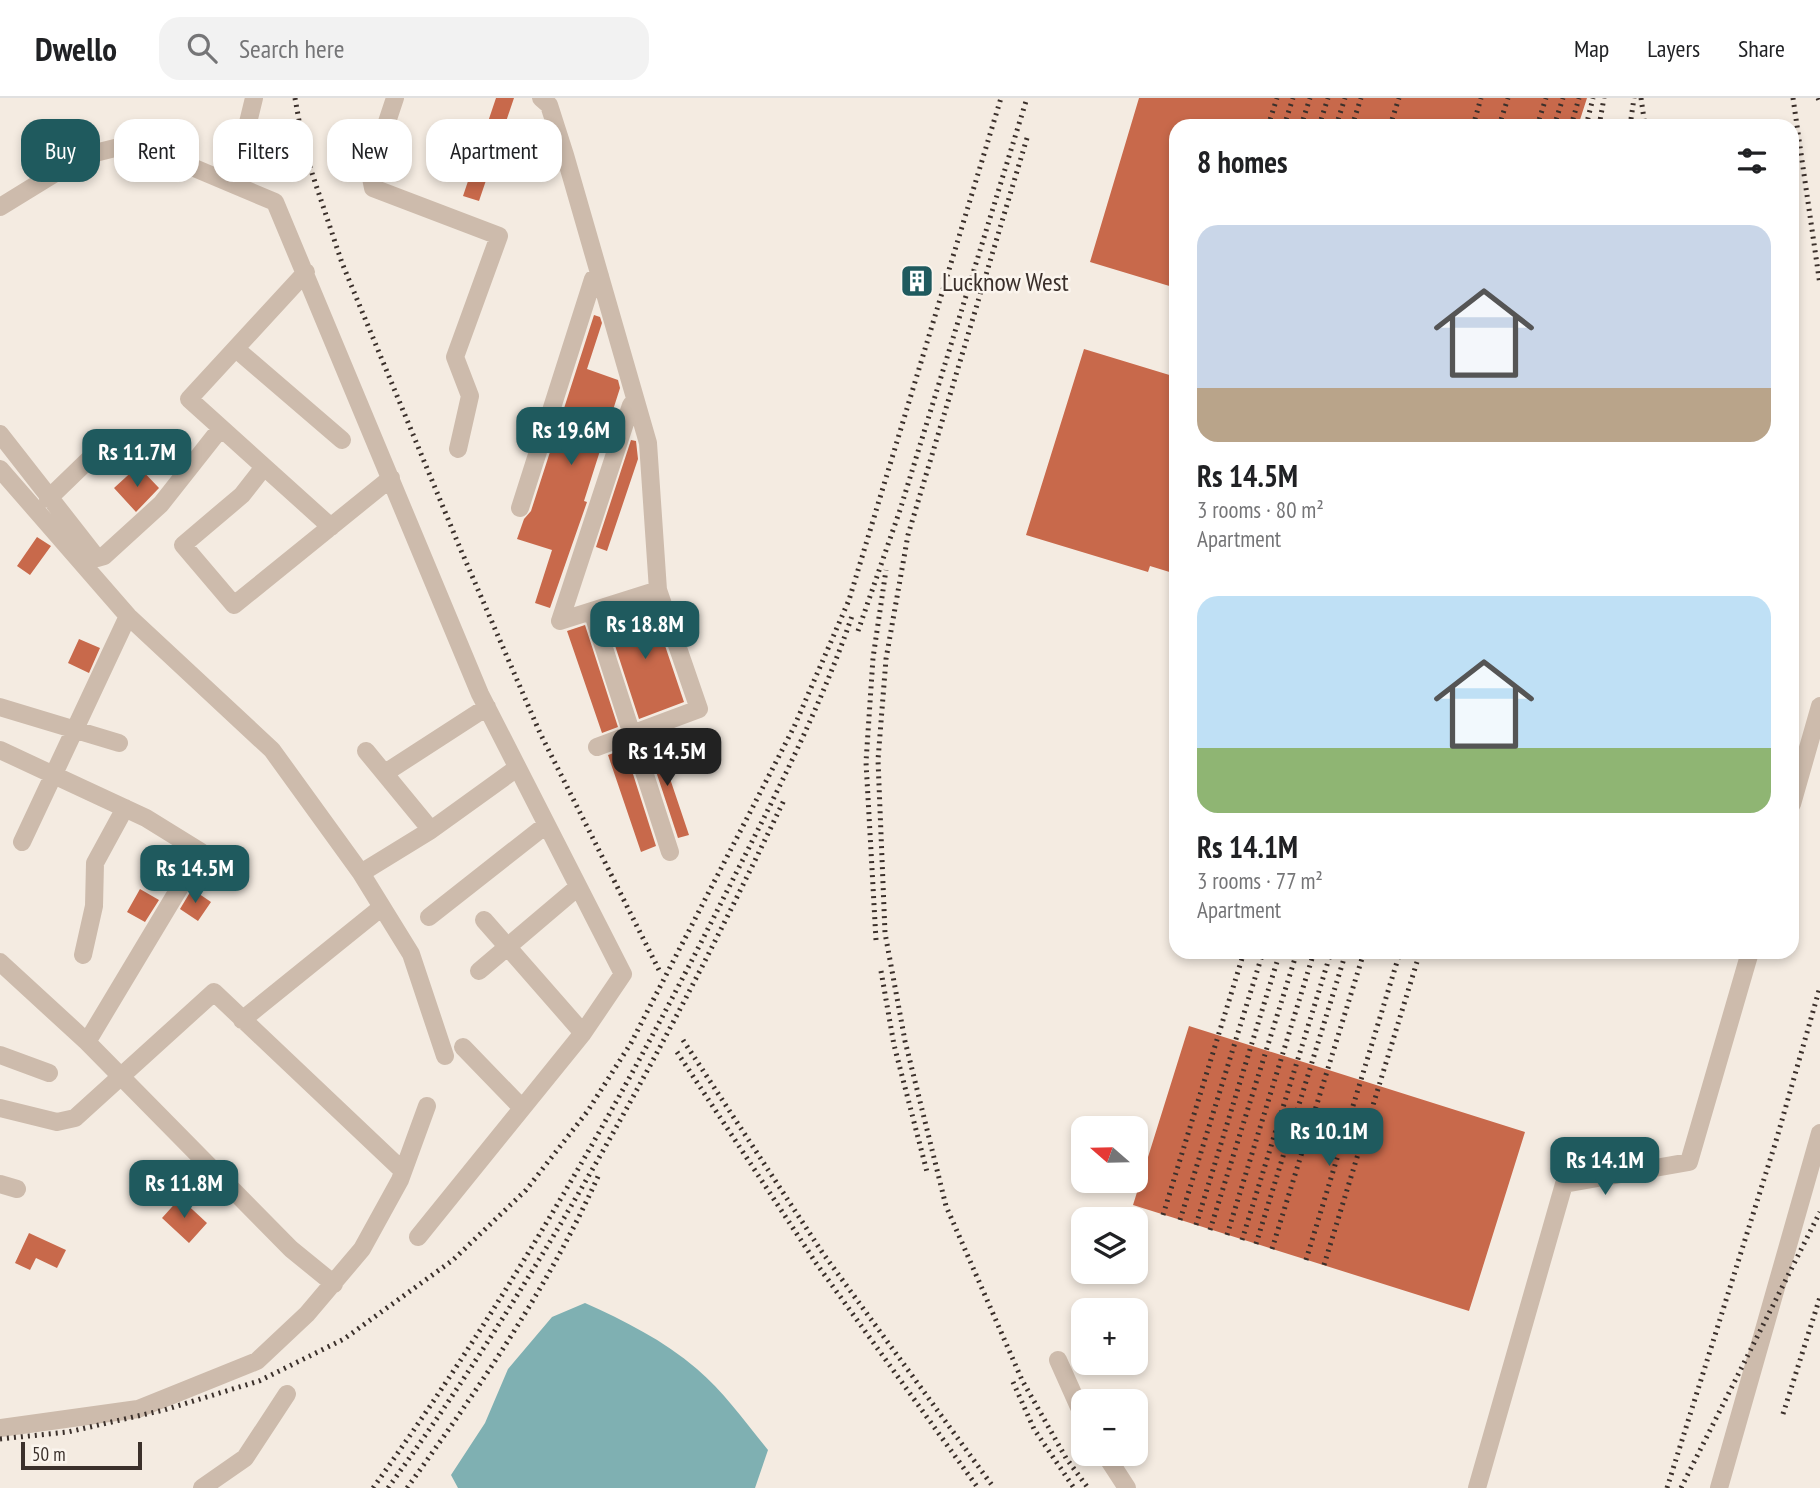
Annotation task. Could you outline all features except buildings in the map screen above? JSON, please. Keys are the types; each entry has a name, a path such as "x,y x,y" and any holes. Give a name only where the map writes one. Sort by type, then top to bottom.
{"street":[{"path":"233,184 254,98"},
{"path":"395,98 370,173 373,188 499,236 455,357 470,396 458,449"},
{"path":"541,98 549,104 648,443 658,590 699,709 597,747"},
{"path":"0,207 83,156 135,143 275,202 486,707 623,974 583,1033 418,1237"},
{"path":"306,272 189,399 331,527"},
{"path":"520,508 593,279 600,276"},
{"path":"236,349 342,440"},
{"path":"636,402 631,405 560,621 658,590"},
{"path":"0,434 48,499 97,558 104,556 161,504 221,428"},
{"path":"48,499 109,440"},
{"path":"264,467 242,495 183,545 234,605 391,478"},
{"path":"0,469 128,616 272,750 361,873 411,954 445,1056"},
{"path":"592,611 670,852"},
{"path":"22,842 128,616"},
{"path":"1799,780 1820,706"},
{"path":"0,707 119,743"},
{"path":"385,773 486,707"},
{"path":"0,750 125,808 201,852 87,1042"},
{"path":"366,751 431,831"},
{"path":"361,873 431,831 517,768"},
{"path":"83,955 94,906 95,863 125,808"},
{"path":"429,917 546,825"},
{"path":"479,971 578,887"},
{"path":"242,1020 382,907"},
{"path":"484,920 583,1033"},
{"path":"1478,1488 1564,1184 1689,1162 1748,959"},
{"path":"0,962 87,1042 291,1248 334,1283"},
{"path":"0,1108 57,1122 75,1118 214,992 403,1171"},
{"path":"463,1048 522,1108"},
{"path":"0,1055 49,1073"},
{"path":"0,1428 138,1409 257,1361 307,1314 362,1249 403,1171 427,1106"},
{"path":"1719,1488 1820,1133"},
{"path":"1058,1360 1071,1389"},
{"path":"202,1488 245,1458 287,1394"},
{"path":"1113,1466 1127,1488"}],"water":[{"path":"585,1303 657,1340 697,1369 716,1387 768,1450 755,1488 458,1488 451,1475 485,1423 508,1369 552,1317"}],"railway":[{"path":"295,98 304,149 342,263 460,548 540,733 659,970"},
{"path":"0,1439 68,1432 164,1410 259,1381 344,1339 453,1260 526,1190 587,1112 631,1043 794,727 849,600 1001,98"},
{"path":"858,631 900,510 1027,98"},
{"path":"1270,119 1277,98"},
{"path":"1286,119 1293,98"},
{"path":"1303,119 1310,98"},
{"path":"1321,119 1328,98"},
{"path":"1338,119 1345,98"},
{"path":"1354,119 1361,98"},
{"path":"1392,119 1399,98"},
{"path":"1475,119 1481,98"},
{"path":"1501,119 1508,98"},
{"path":"1539,119 1546,98"},
{"path":"1556,119 1563,98"},
{"path":"1573,119 1579,98"},
{"path":"1588,119 1593,98"},
{"path":"1600,119 1604,98"},
{"path":"1631,119 1634,98"},
{"path":"1641,98 1644,119"},
{"path":"1793,98 1796,119"},
{"path":"1818,98 1820,103"},
{"path":"1027,138 908,535 886,659 878,760 885,933 905,1041 946,1206 1022,1380 1066,1458 1088,1488"},
{"path":"1799,140 1820,285"},
{"path":"876,940 866,762 873,658 886,570"},
{"path":"373,1488 513,1278 639,1060 790,764 824,689 853,613"},
{"path":"388,1488 500,1323 602,1152 697,977 785,798"},
{"path":"1163,1215 1242,959"},
{"path":"1180,1220 1261,959"},
{"path":"1196,1225 1278,959"},
{"path":"1210,1230 1295,959"},
{"path":"1227,1235 1312,959"},
{"path":"1242,1240 1329,959"},
{"path":"1256,1244 1344,959"},
{"path":"1272,1249 1362,959"},
{"path":"1306,1260 1398,959"},
{"path":"1324,1265 1418,959"},
{"path":"881,971 894,1045 927,1172"},
{"path":"1667,1488 1776,1141 1820,987"},
{"path":"683,1040 822,1252 994,1488"},
{"path":"677,1052 816,1263 978,1488"},
{"path":"407,1488 512,1335 559,1255 600,1172"},
{"path":"1681,1488 1820,1212"},
{"path":"1783,1414 1820,1297"},
{"path":"1013,1382 1034,1429 1074,1488"}],"place":[{"name":"Lucknow West","path":"917,281"}]}
